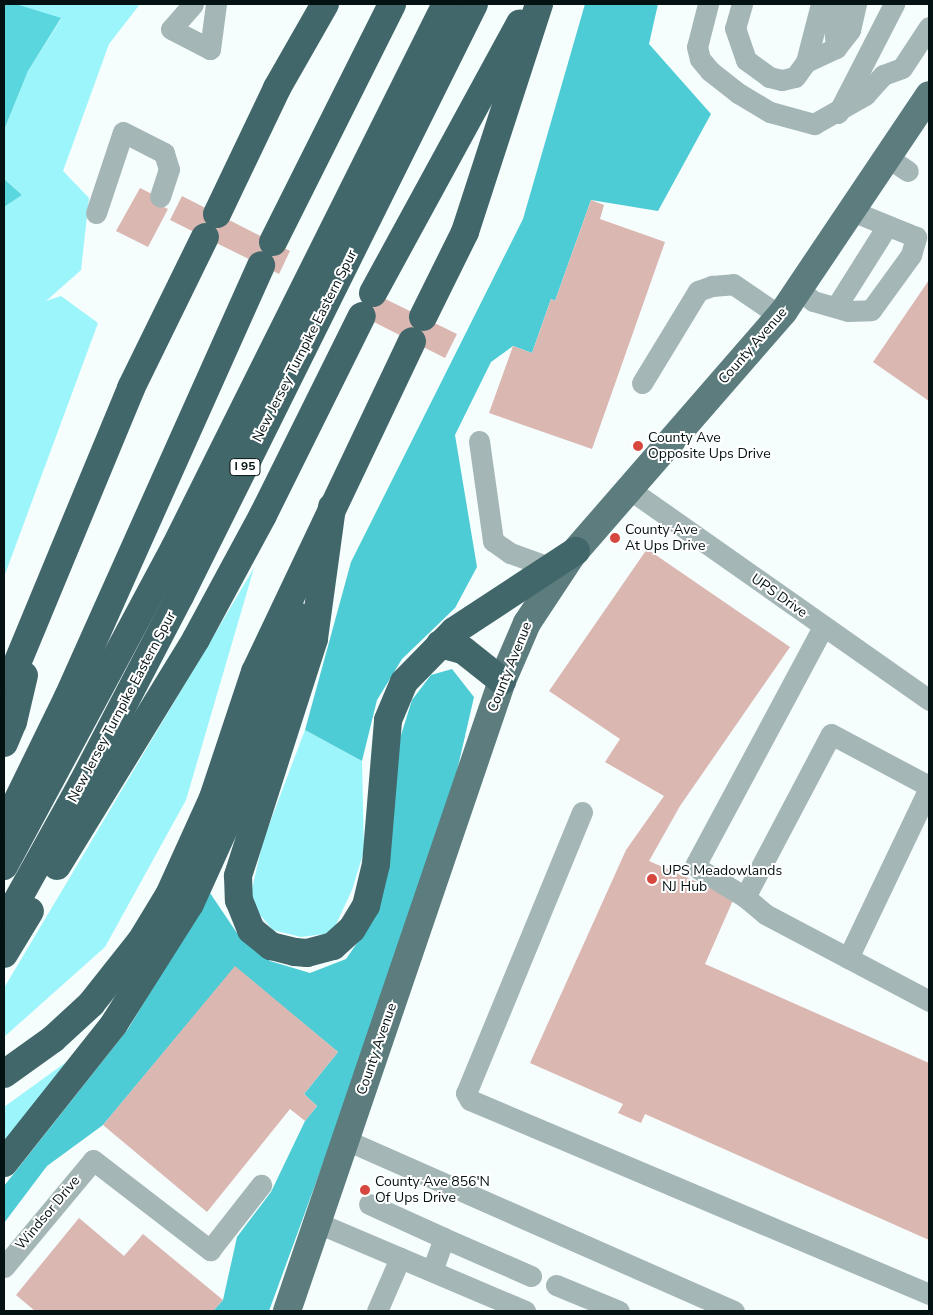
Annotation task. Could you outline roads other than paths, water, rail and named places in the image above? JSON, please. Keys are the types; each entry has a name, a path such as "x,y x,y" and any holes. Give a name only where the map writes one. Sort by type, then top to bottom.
{"highway":[{"path":"4,695 40,613 128,397 277,88 325,4"},
{"path":"4,828 68,697 95,632 267,254 392,4"},
{"name":"New Jersey Turnpike Eastern Spur","path":"4,866 179,540 446,4"},
{"name":"New Jersey Turnpike Eastern Spur","path":"4,924 69,808 180,596 474,4"},
{"path":"4,954 196,639 263,515 417,207 531,4"},
{"path":"4,1074 53,1039 92,1004 125,963 156,917 193,847 255,672 332,507 465,232 539,4"},
{"path":"332,507 314,639 238,876 238,900 245,920 251,930 271,946 295,952 320,950 343,938 360,918 370,893 376,864 384,752 392,705 414,668 440,644 562,563"},
{"path":"4,1163 114,1024 164,949 197,890 244,778 332,507"},
{"path":"4,743 13,722 40,613"},
{"path":"4,806 95,632"},
{"path":"440,644 463,650 502,681"}],"main road":[{"name":"County Avenue","path":"287,1311 502,681 527,623 562,563 630,489 780,316 800,290 852,211 897,164 929,95"}],"street":[{"path":"193,4 171,30 210,49 216,4"},
{"path":"708,4 697,47 700,59 720,80 786,119 814,124 838,113 865,95 882,75 902,68 929,27"},
{"path":"742,4 735,28 746,60 769,76 782,80 795,77 806,62 821,4"},
{"path":"836,48 834,26 840,4"},
{"path":"806,62 836,48 850,30 856,4"},
{"path":"838,113 894,4"},
{"path":"96,213 124,132 164,153 169,169 160,197"},
{"path":"800,290 813,301 836,307 870,310 911,255 916,237 852,211"},
{"path":"836,307 887,226"},
{"path":"642,383 698,291 712,286 733,284 780,316"},
{"path":"479,441 493,541 510,553 562,563"},
{"name":"UPS Drive","path":"630,489 929,700"},
{"path":"823,627 696,864 699,869 746,897 764,914 929,1001"},
{"path":"746,897 831,734 929,787 848,958"},
{"path":"582,812 466,1094 470,1100 929,1294"},
{"path":"346,1140 734,1311"},
{"name":"Windsor Drive","path":"4,1266 93,1160 210,1250 261,1185"},
{"path":"369,1204 531,1276"},
{"path":"318,1223 525,1311"},
{"path":"432,1271 444,1238"},
{"path":"377,1311 400,1258"},
{"path":"556,1284 619,1311"}],"place":[{"name":"County Ave Opposite Ups Drive","path":"638,446"},
{"name":"County Ave At Ups Drive","path":"615,538"},
{"name":"UPS Meadowlands NJ Hub","path":"652,879"},
{"name":"County Ave 856'N Of Ups Drive","path":"365,1190"}]}
